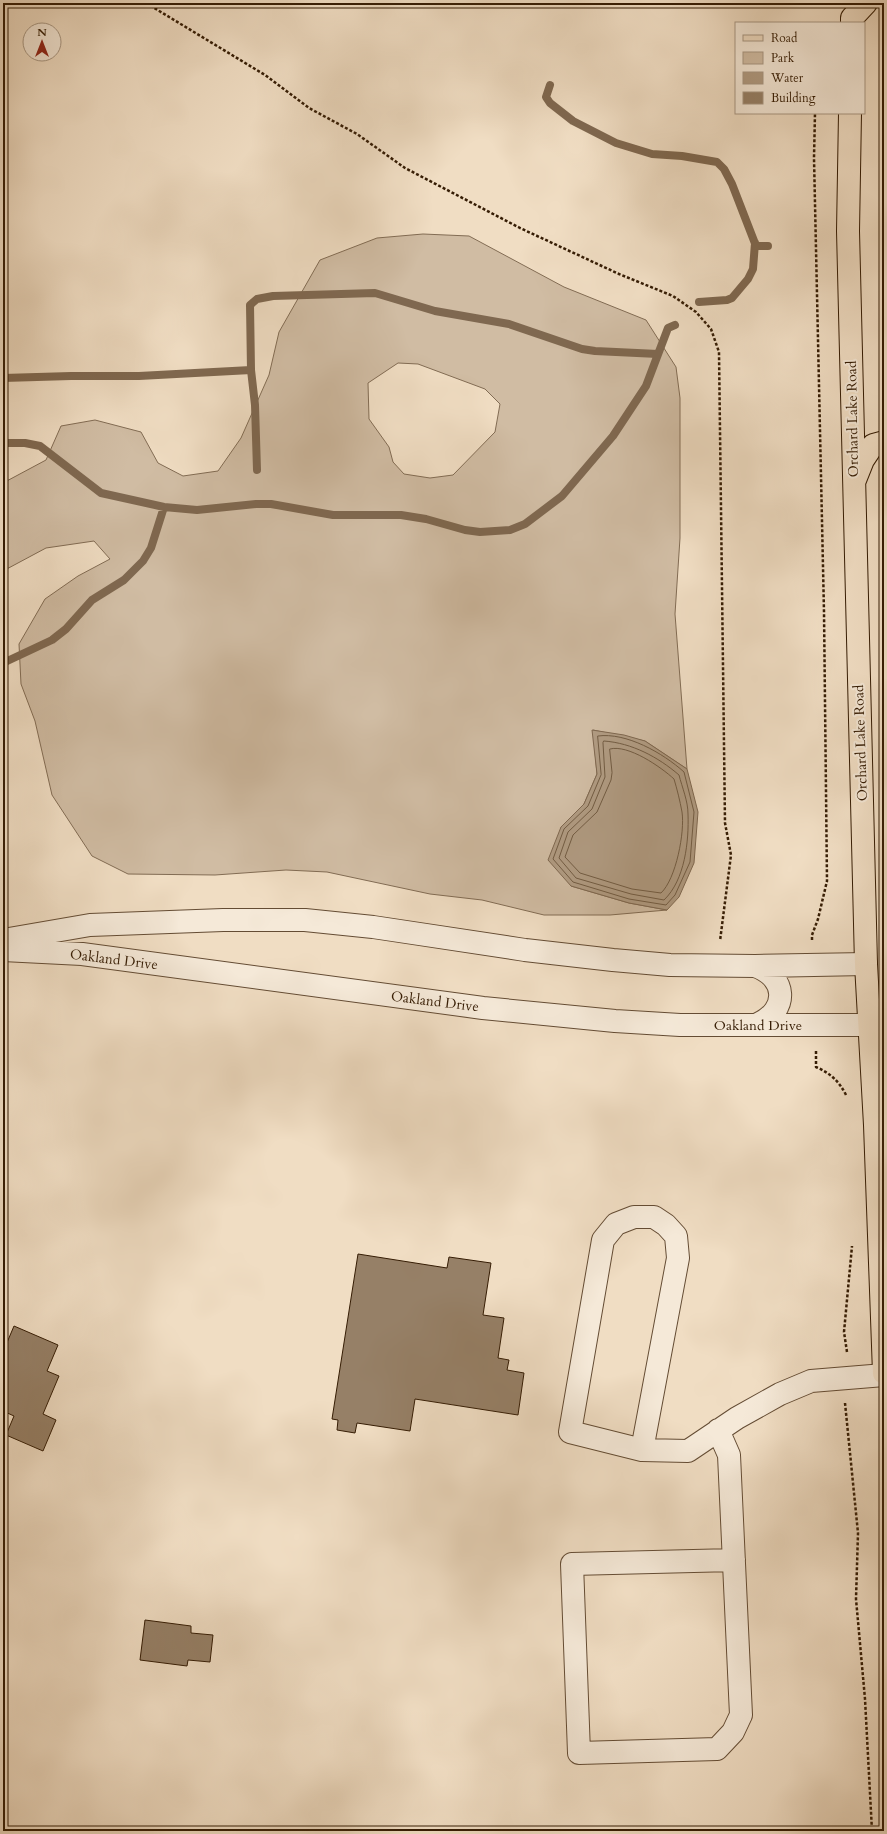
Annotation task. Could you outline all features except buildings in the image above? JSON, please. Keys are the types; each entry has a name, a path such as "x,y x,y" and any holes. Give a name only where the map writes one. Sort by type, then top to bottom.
{"main road":[{"path":"852,22 852,18 866,3"},
{"name":"Orchard Lake Road","path":"850,114 848,231 853,484 875,964 870,1025 884,1374"},
{"path":"853,484 863,460 873,445 884,442"}],"street":[{"name":"Oakland Drive","path":"3,940 90,925 223,920 305,920 373,927 525,950 670,965 755,966 875,964"},
{"name":"Oakland Drive","path":"3,950 82,954 483,1008 615,1021 680,1025 870,1025"},
{"path":"755,966 773,976 778,984 781,994 775,1014 758,1024"},
{"path":"642,1450 678,1258 676,1236 666,1225 654,1218 634,1218 616,1224 604,1240 570,1432 642,1450 688,1451 737,1418 780,1394 811,1381 884,1374"},
{"path":"718,1430 729,1455 734,1560 740,1715 733,1732 717,1750 579,1753 572,1564 734,1560"}],"path":[{"path":"146,3 265,75 309,108 357,134 405,168 520,228 619,274 673,296 696,312 711,329 719,352 724,815 731,855 717,966"}],"green space":[{"path":"423,234 469,236 564,287 646,320 676,367 680,398 680,538 675,614 687,769 645,741 593,730 597,774 584,804 561,827 571,886 629,903 667,910 610,915 544,915 482,900 430,894 327,872 286,870 215,875 128,874 92,856 52,795 35,721 21,684 19,644 45,599 78,576 110,559 94,541 46,548 3,571 3,483 46,460 61,426 95,420 141,432 158,463 183,476 218,471 241,438 269,375 279,332 320,260 377,238","holes":["398,363 418,364 485,389 500,404 495,432 453,475 430,478 404,474 393,462 389,447 369,419 368,383"]}],"water":[{"path":"592,730 624,735 645,741 687,769 698,812 694,863 679,897 667,910 629,903 571,886 548,860 561,827 584,804 597,774"}],"waterway":[{"path":"550,85 546,97 550,103 573,121 616,143 652,154 682,156 717,162 724,169 732,184 756,246 768,246"},
{"path":"699,302 727,300 732,298 748,279 753,269 755,243"},
{"path":"257,470 255,405 251,370 250,305 257,299 273,296 375,293 435,311 509,324 582,349 658,354"},
{"path":"3,443 25,443 40,446 101,493 164,507 197,510 256,504 271,504 333,515 401,515 426,519 465,530 480,532 510,530 525,524 562,496 613,436 646,386 668,328 675,325"},
{"path":"3,378 139,376 251,370"},
{"path":"3,663 52,640 66,629 92,600 124,580 143,561 151,548 164,507"}]}
